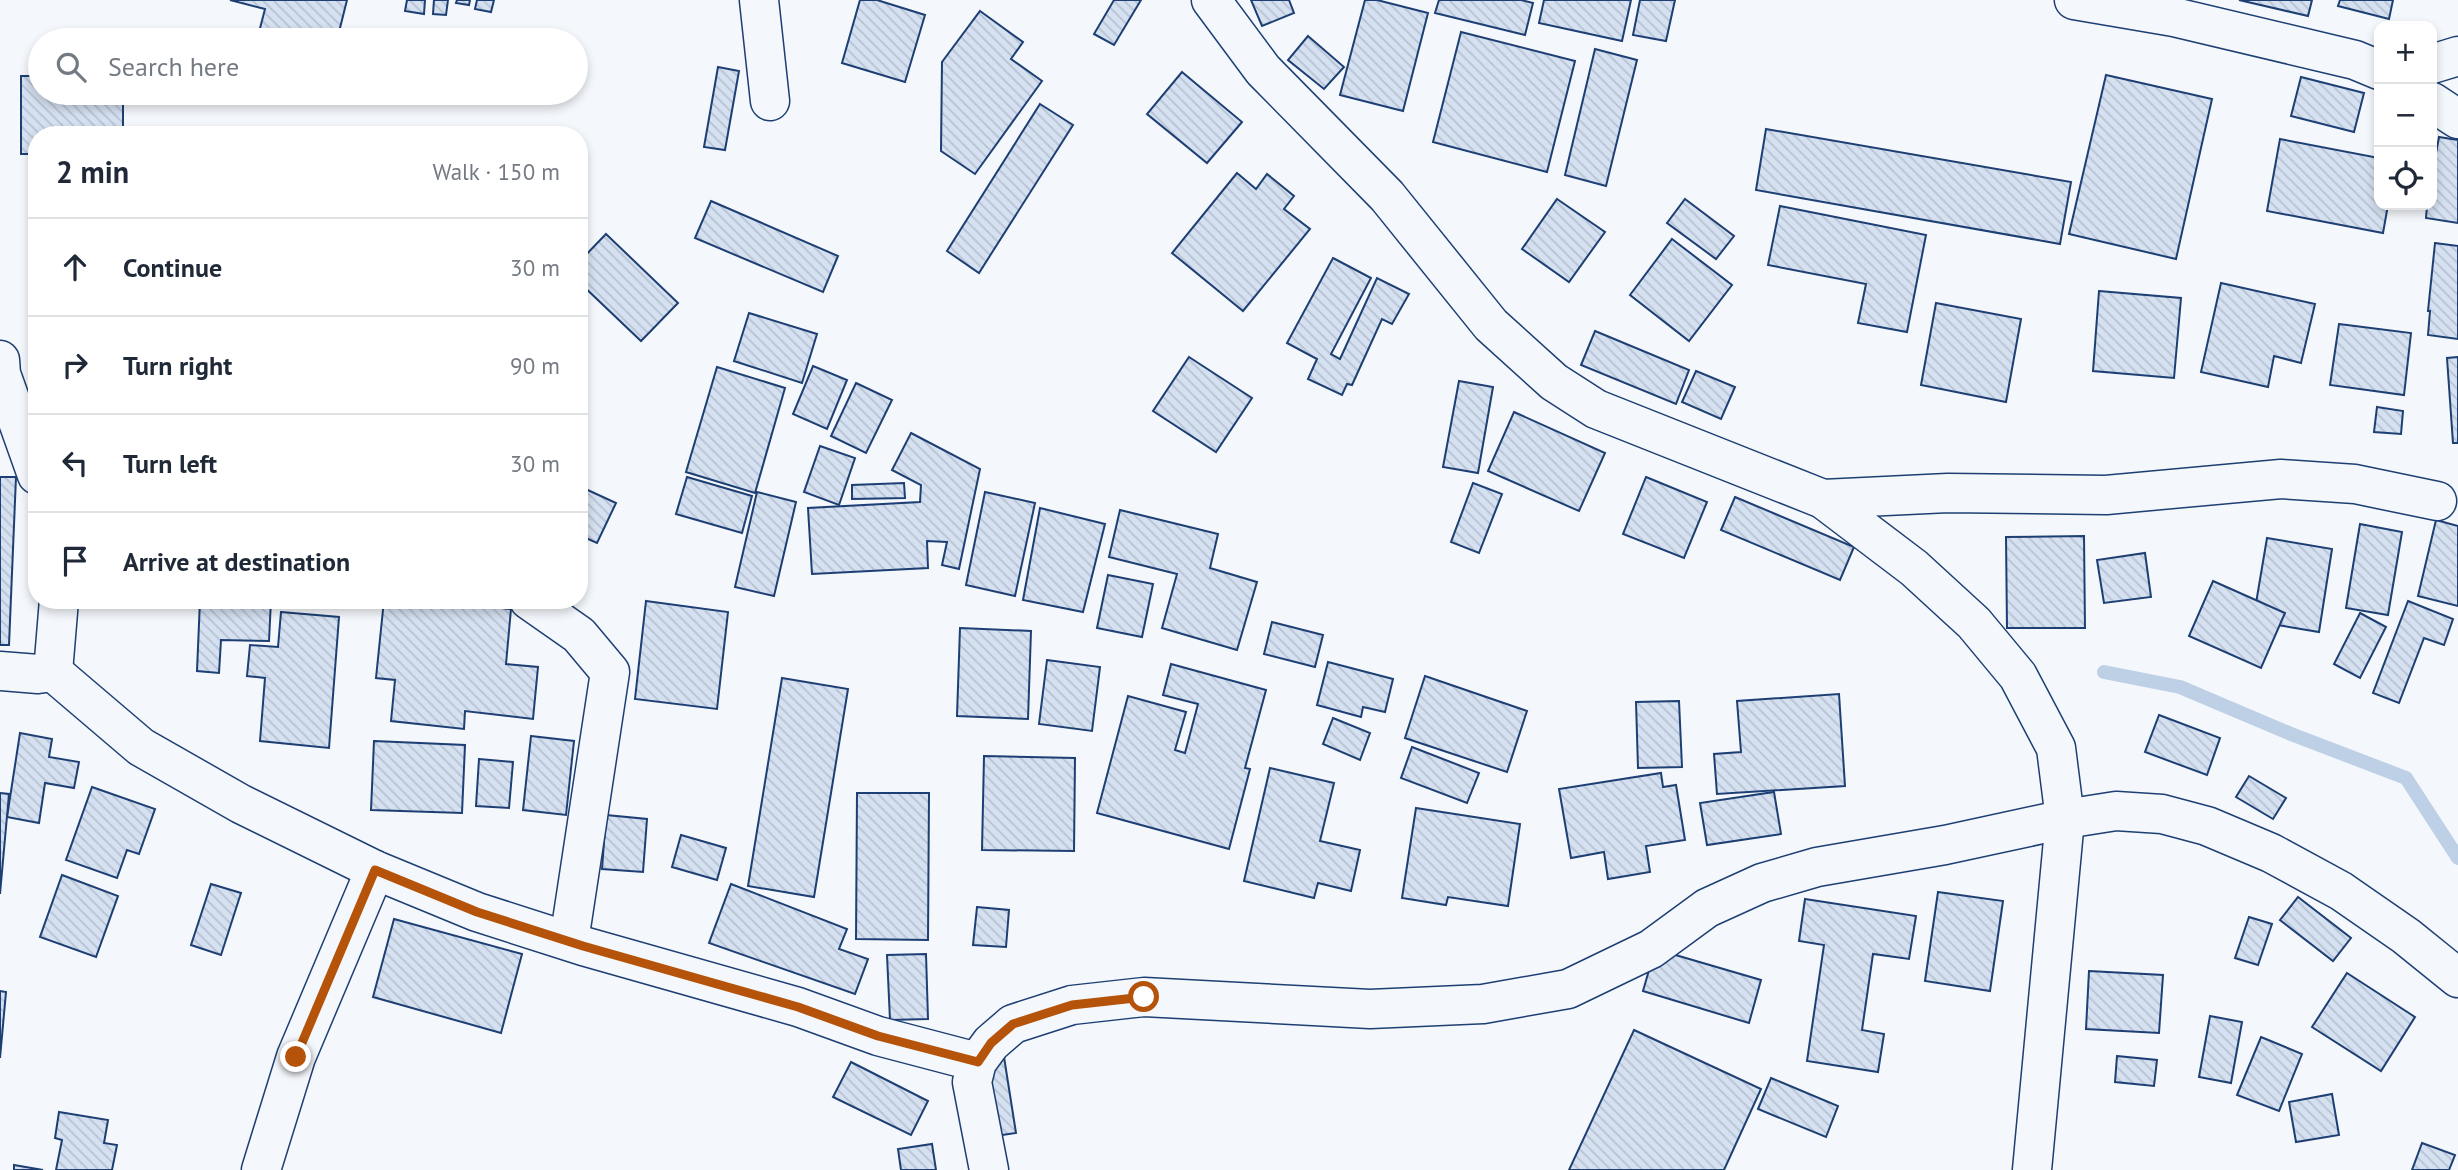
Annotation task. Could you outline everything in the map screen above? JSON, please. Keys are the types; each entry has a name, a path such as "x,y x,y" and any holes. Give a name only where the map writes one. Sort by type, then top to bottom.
{"street":[{"path":"759,0 770,101"},
{"path":"1211,0 1262,70 1387,196 1491,325 1554,382 1596,409 1823,499 1934,586 1974,623 2018,676 2056,748 2065,819 2032,1170"},
{"path":"2074,0 2174,17 2356,60 2374,68"},
{"path":"2437,62 2458,56"},
{"path":"2437,105 2458,119"},
{"path":"0,360 1,374 28,450"},
{"path":"1823,499 1948,494 2106,495 2281,479 2355,484 2437,500"},
{"path":"53,672 58,609"},
{"path":"542,609 579,635 610,672 569,941"},
{"path":"0,671 38,674 53,672 141,747 241,804 375,870 477,912 798,1007 878,1036 978,1062"},
{"path":"989,1170 972,1082 978,1062 991,1043 1013,1024 1072,1005 1144,997 1370,1009 1483,1004 1568,989 1651,949 1707,908 1762,883 1817,867 2116,811 2162,814 2207,826 2271,853 2342,891 2406,936 2458,978"},
{"path":"261,1170 296,1057 375,870"}],"building":[{"path":"230,0 347,0 340,28 260,28 265,9"},
{"path":"407,0 425,0 424,14 405,11"},
{"path":"434,0 448,0 446,15 433,14"},
{"path":"457,0 470,0 469,5 456,3"},
{"path":"477,0 494,0 491,12 475,9"},
{"path":"860,0 877,0 925,15 905,82 842,63"},
{"path":"1114,0 1141,0 1114,45 1094,34"},
{"path":"1251,0 1289,0 1294,13 1262,26"},
{"path":"1365,0 1377,0 1428,13 1403,111 1340,95"},
{"path":"1439,0 1521,0 1533,3 1525,35 1435,13"},
{"path":"1544,0 1631,0 1622,41 1539,23"},
{"path":"1640,0 1675,0 1666,41 1633,35"},
{"path":"2239,0 2312,0 2308,16"},
{"path":"2340,0 2393,0 2389,19 2338,6"},
{"path":"980,11 1023,42 1011,59 1042,81 975,174 941,151 942,62"},
{"path":"1461,32 1575,61 1547,172 1433,142"},
{"path":"1308,36 1344,67 1324,89 1288,60"},
{"path":"1595,49 1637,60 1606,186 1565,175"},
{"path":"718,67 739,71 725,150 704,147"},
{"path":"1182,72 1242,122 1207,163 1147,114"},
{"path":"2106,75 2212,99 2176,259 2069,234"},
{"path":"21,76 28,76 28,105 123,105 123,126 28,126 28,154 21,154"},
{"path":"2301,77 2364,93 2354,132 2291,116"},
{"path":"1040,104 1073,125 979,273 947,251"},
{"path":"1766,129 2071,182 2060,244 1756,190"},
{"path":"2439,137 2458,140 2458,223 2426,218 2427,210 2437,210"},
{"path":"2280,139 2374,157 2374,210 2387,210 2383,233 2267,211"},
{"path":"1237,173 1256,189 1267,174 1294,196 1284,209 1310,229 1243,311 1172,253"},
{"path":"1557,199 1605,232 1569,282 1522,249"},
{"path":"1685,199 1734,236 1716,259 1667,223"},
{"path":"711,201 838,256 823,292 695,238"},
{"path":"1780,206 1926,235 1907,332 1858,323 1866,284 1768,265"},
{"path":"606,234 678,303 641,341 588,291 588,253"},
{"path":"1672,239 1732,285 1689,341 1630,295"},
{"path":"2435,243 2458,246 2458,339 2428,335"},
{"path":"1333,258 1371,278 1331,354 1340,359 1377,278 1409,294 1392,324 1382,319 1352,385 1347,384 1342,395 1308,379 1317,359 1287,343"},
{"path":"2221,283 2315,304 2301,363 2274,356 2268,387 2201,372"},
{"path":"2099,291 2181,298 2174,378 2093,371"},
{"path":"1936,303 2021,319 2006,402 1921,385"},
{"path":"749,313 817,334 802,383 734,361"},
{"path":"2339,324 2411,333 2404,395 2330,385"},
{"path":"1595,331 1689,370 1676,404 1581,365"},
{"path":"1189,357 1252,398 1216,452 1153,411"},
{"path":"2458,357 2458,443 2453,443 2447,358"},
{"path":"813,366 847,380 827,429 793,414"},
{"path":"717,367 785,388 755,493 686,472"},
{"path":"1696,371 1735,387 1721,419 1682,402"},
{"path":"1459,381 1493,387 1478,473 1443,467"},
{"path":"856,383 892,400 866,453 831,436"},
{"path":"2377,407 2403,411 2401,434 2374,432"},
{"path":"1514,412 1605,453 1579,511 1488,471"},
{"path":"911,433 980,469 959,569 942,565 947,542 927,541 928,568 812,574 808,508 920,502 921,485 892,470"},
{"path":"820,446 855,458 839,505 804,492"},
{"path":"0,477 16,477 9,645 0,645"},
{"path":"687,477 752,496 742,533 676,514"},
{"path":"1646,477 1707,502 1684,558 1623,534"},
{"path":"904,483 905,498 852,499 852,485"},
{"path":"1473,483 1502,494 1479,553 1451,542"},
{"path":"588,490 616,503 597,543 588,539"},
{"path":"757,492 796,502 774,596 735,587"},
{"path":"985,492 1035,503 1015,596 966,585"},
{"path":"1735,497 1854,547 1840,580 1721,530"},
{"path":"1040,508 1105,524 1083,612 1023,600"},
{"path":"1120,510 1218,534 1210,568 1257,582 1237,650 1162,628 1177,574 1109,557"},
{"path":"2436,520 2458,526 2458,606 2418,596"},
{"path":"2360,524 2402,532 2388,615 2346,608"},
{"path":"2084,536 2085,628 2007,628 2006,537"},
{"path":"2267,538 2332,549 2319,632 2253,621"},
{"path":"2145,553 2151,597 2104,603 2097,560"},
{"path":"1108,575 1153,584 1142,637 1097,628"},
{"path":"2213,581 2285,613 2261,668 2189,636"},
{"path":"646,601 728,612 717,709 635,699"},
{"path":"2408,601 2453,619 2444,645 2424,638 2399,703 2373,693"},
{"path":"200,609 271,609 269,641 221,640 219,673 197,671"},
{"path":"383,609 511,609 506,664 538,667 533,719 465,711 464,729 391,721 395,680 376,678"},
{"path":"281,612 339,617 329,748 260,741 265,678 247,676 250,645 278,647"},
{"path":"2360,613 2386,627 2360,678 2334,664"},
{"path":"1272,622 1323,635 1315,667 1264,654"},
{"path":"960,628 1031,631 1028,719 957,716"},
{"path":"1047,660 1100,667 1092,731 1039,724"},
{"path":"1328,662 1393,679 1385,712 1363,707 1361,717 1317,705"},
{"path":"1171,664 1266,690 1245,768 1250,769 1229,849 1097,813 1128,696 1186,712 1175,750 1185,753 1198,704 1163,695"},
{"path":"1425,676 1527,711 1507,772 1405,738"},
{"path":"782,678 848,689 814,897 748,886"},
{"path":"1839,694 1845,786 1717,794 1714,754 1741,752 1737,701"},
{"path":"1679,701 1682,767 1638,768 1636,702"},
{"path":"2159,715 2220,738 2207,775 2145,752"},
{"path":"1333,718 1370,733 1360,760 1323,744"},
{"path":"20,733 52,739 49,757 79,762 74,788 45,783 39,823 7,817"},
{"path":"531,736 574,741 566,815 523,810"},
{"path":"374,741 465,745 462,813 371,810"},
{"path":"1412,747 1479,773 1467,803 1401,778"},
{"path":"984,756 1075,758 1074,851 982,850"},
{"path":"479,759 513,762 509,808 476,806"},
{"path":"1270,768 1334,783 1320,841 1360,850 1351,891 1318,883 1314,898 1244,881"},
{"path":"1661,773 1663,787 1676,785 1685,840 1646,846 1650,872 1608,879 1604,852 1571,858 1559,789"},
{"path":"2249,776 2286,798 2273,819 2236,797"},
{"path":"92,787 155,809 139,854 127,850 117,878 66,860"},
{"path":"1774,792 1781,834 1707,845 1700,803"},
{"path":"0,793 9,794 0,894"},
{"path":"857,793 929,793 928,940 856,939"},
{"path":"1416,808 1520,824 1508,906 1448,897 1446,905 1402,898"},
{"path":"606,815 647,819 643,872 602,869"},
{"path":"681,835 726,848 717,880 672,867"},
{"path":"62,875 118,896 96,957 40,937"},
{"path":"211,884 241,893 221,955 191,945"},
{"path":"731,884 847,929 839,949 868,959 855,994 709,943"},
{"path":"1938,892 2003,901 1990,991 1925,981"},
{"path":"2298,897 2351,938 2333,961 2280,920"},
{"path":"1805,899 1916,916 1909,959 1873,954 1862,1030 1884,1034 1878,1072 1807,1061 1824,945 1799,941"},
{"path":"977,907 1009,910 1006,947 973,945"},
{"path":"2249,917 2272,924 2258,965 2235,958"},
{"path":"394,919 522,954 501,1033 373,997"},
{"path":"1655,949 1761,980 1749,1023 1643,991"},
{"path":"926,954 928,1019 890,1020 887,955"},
{"path":"2089,971 2163,975 2159,1033 2086,1029"},
{"path":"2347,973 2415,1017 2381,1071 2312,1027"},
{"path":"0,991 6,992 0,1058"},
{"path":"2210,1016 2242,1022 2231,1083 2199,1077"},
{"path":"1634,1030 1761,1089 1724,1170 1569,1170"},
{"path":"2261,1037 2302,1054 2279,1111 2237,1095"},
{"path":"2117,1056 2157,1060 2154,1086 2115,1082"},
{"path":"1004,1057 1016,1133 995,1136 983,1060"},
{"path":"851,1062 928,1101 911,1135 833,1097"},
{"path":"1771,1078 1838,1106 1826,1137 1758,1109"},
{"path":"2332,1094 2339,1135 2296,1142 2289,1102"},
{"path":"59,1112 108,1120 104,1143 117,1145 112,1170 56,1170 62,1140 55,1138"},
{"path":"2422,1143 2455,1155 2449,1170 2412,1170"},
{"path":"932,1144 936,1170 901,1170 898,1149"},
{"path":"14,1165 43,1170 14,1170"}],"waterway":[{"path":"2104,672 2180,687 2291,734 2406,778 2458,858"}],"route":[{"path":"296,1057 375,870 477,912 583,946 798,1007 878,1036 978,1062 991,1043 1013,1024 1072,1005 1144,997"}]}
